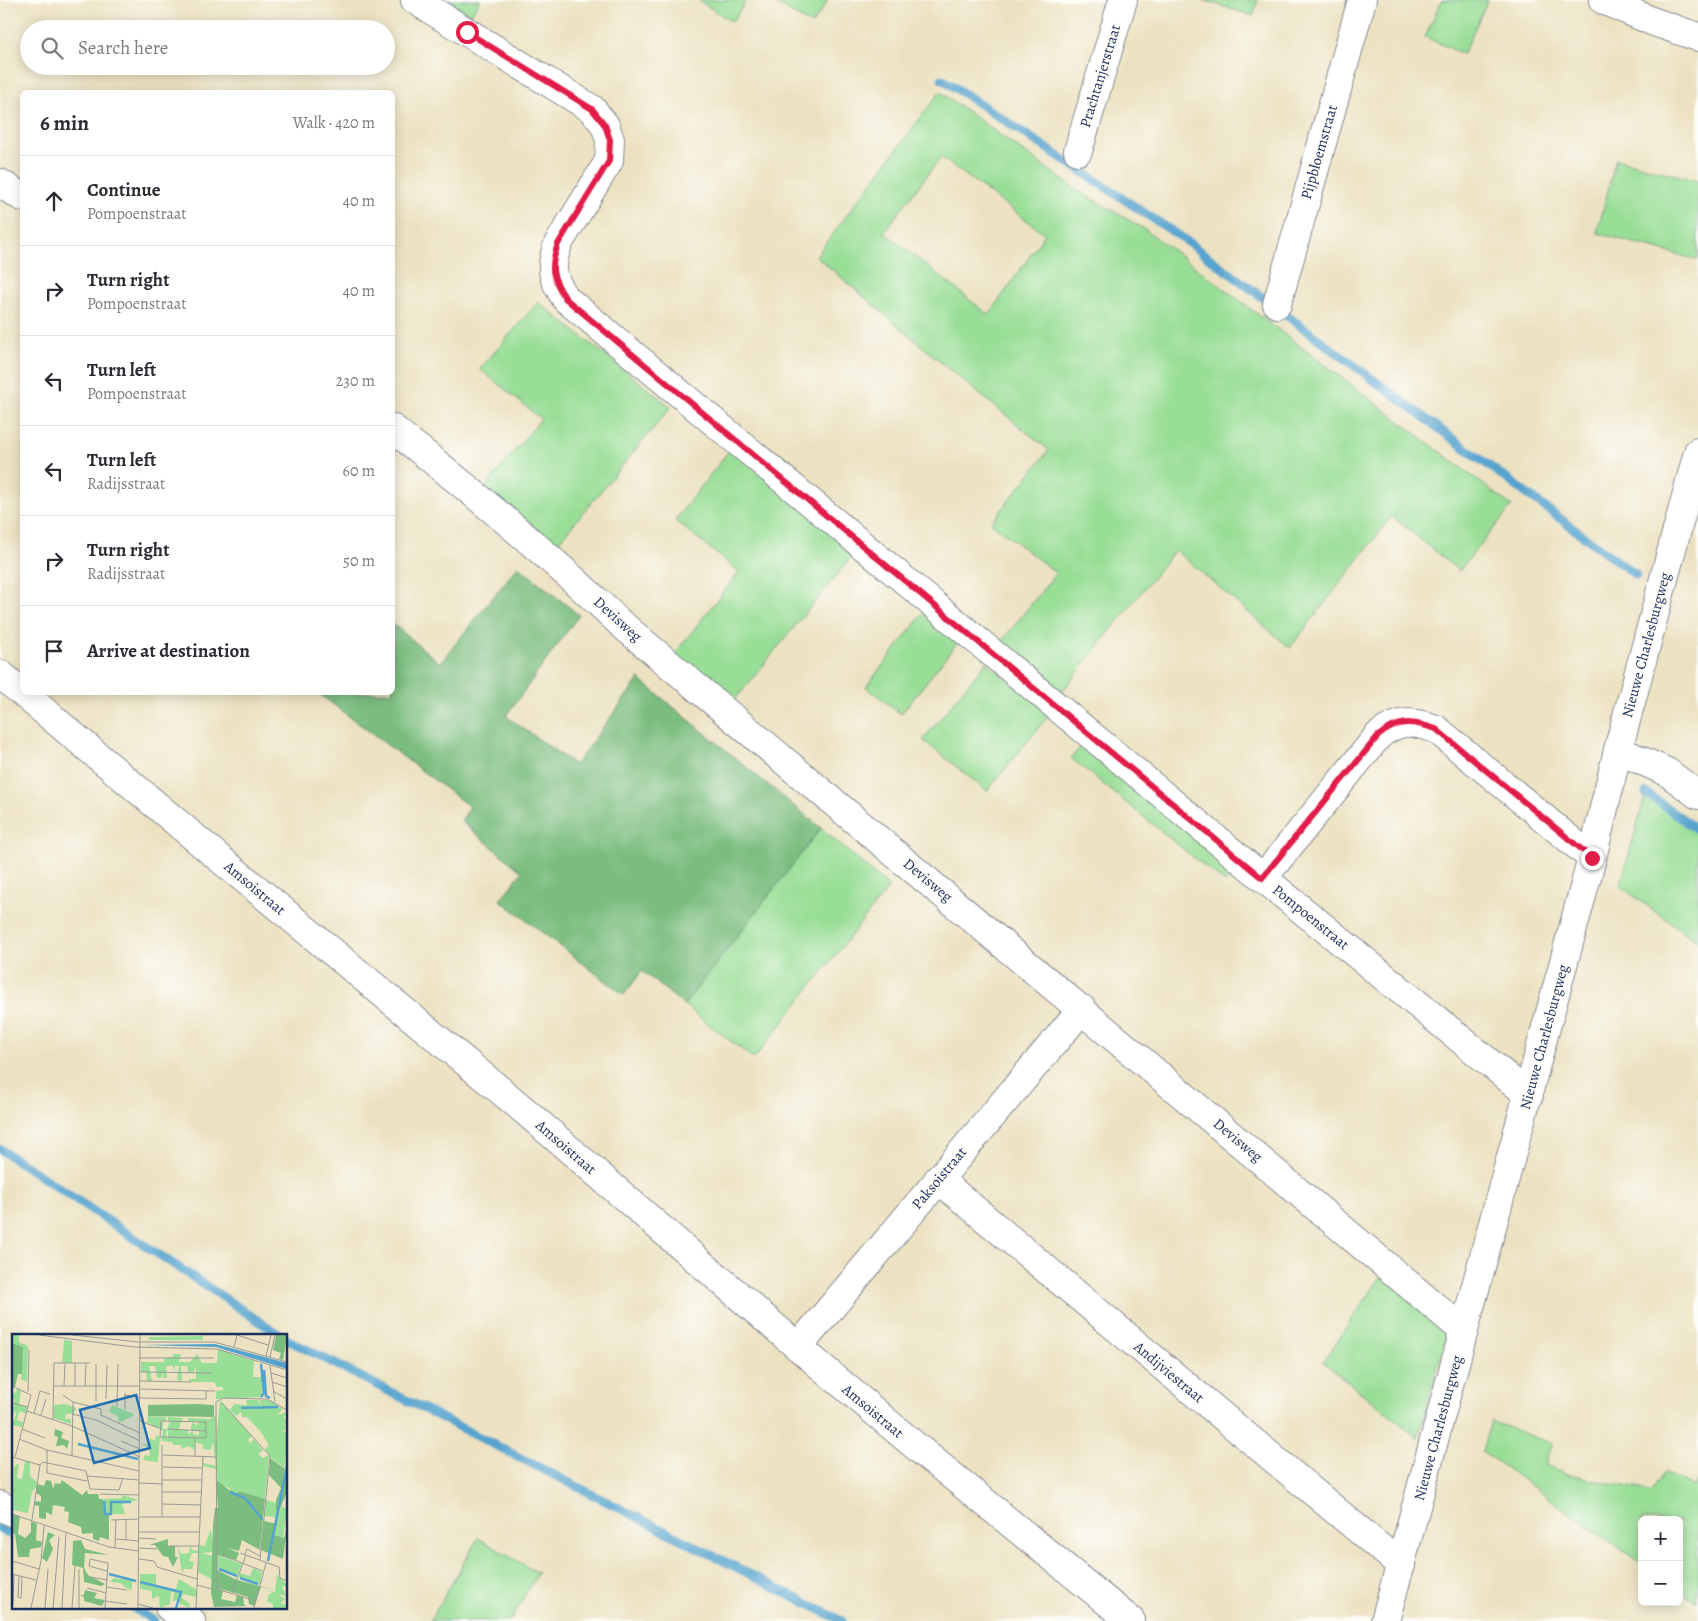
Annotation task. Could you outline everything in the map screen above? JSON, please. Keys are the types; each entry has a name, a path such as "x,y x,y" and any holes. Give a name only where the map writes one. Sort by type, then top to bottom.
{"street":[{"name":"Pompoenstraat","path":"414,0 592,109 605,125 610,140 609,161 558,244 553,258 552,269 555,283 566,299 1262,878 1529,1095"},
{"name":"Prachtanjerstraat","path":"1078,151 1123,0"},
{"name":"Pijpbloemstraat","path":"1277,304 1362,0"},
{"path":"1603,0 1654,22 1698,37"},
{"path":"0,183 20,196"},
{"name":"Devisweg","path":"395,430 571,576 627,629 1464,1331"},
{"name":"Nieuwe Charlesburgweg","path":"1385,1621 1529,1095 1592,858 1618,750 1698,452"},
{"name":"Amsoistraat","path":"0,674 20,691"},
{"name":"Amsoistraat","path":"25,695 225,864 519,1106 913,1444 1131,1621"},
{"path":"1262,878 1378,736 1390,726 1415,722 1436,729 1592,858"},
{"path":"1618,750 1667,772 1698,795"},
{"name":"Paksoistraat","path":"798,1347 1082,1009"},
{"name":"Andijviestraat","path":"938,1179 1401,1565"},
{"path":"0,1505 12,1512"},
{"path":"171,1608 191,1621"}],"green space":[{"path":"446,0 480,0 471,15"},
{"path":"698,0 747,0 732,22"},
{"path":"770,0 828,0 812,25"},
{"path":"1203,0 1258,0 1253,16"},
{"path":"1442,0 1488,0 1463,54 1425,37"},
{"path":"940,92 1077,190 1146,230 1512,506 1459,571 1392,516 1290,648 1175,550 1061,693 1001,642 1056,573 991,523 1049,450 950,370 816,256","holes":["941,157 1045,234 989,315 884,232"]},
{"path":"1616,159 1698,181 1698,260 1597,233"},
{"path":"538,302 671,407 551,551 482,491 541,419 480,369"},
{"path":"731,448 857,550 730,706 672,657 739,572 675,520"},
{"path":"518,566 579,615 506,716 575,765 639,679 821,828 684,1005 642,971 624,995 500,900 522,872 461,821 470,807 321,695 395,695 395,626 440,663"},
{"path":"925,611 960,639 901,714 866,687"},
{"path":"986,662 1050,714 987,791 923,740"},
{"path":"1084,744 1237,869 1225,883 1071,758"},
{"path":"1646,793 1698,830 1698,942 1620,886"},
{"path":"821,828 889,887 754,1059 684,1005"},
{"path":"1382,1275 1448,1330 1418,1438 1323,1362"},
{"path":"1491,1421 1553,1444 1544,1464 1566,1475 1651,1491 1664,1472 1693,1487 1698,1481 1698,1603 1683,1593 1683,1516 1638,1516 1638,1561 1482,1451"},
{"path":"478,1538 538,1573 510,1621 430,1621"}],"waterway":[{"path":"942,79 1181,237 1636,575"},
{"path":"1646,793 1698,830"},
{"path":"0,1149 278,1334"},
{"path":"288,1340 842,1621"},
{"path":"0,1529 12,1535"},
{"path":"134,1608 154,1621"}],"route":[{"path":"467,32 592,109 605,125 610,140 609,161 558,244 553,258 552,269 555,283 566,299 1262,878 1378,736 1390,726 1415,722 1436,729 1592,858"}]}
